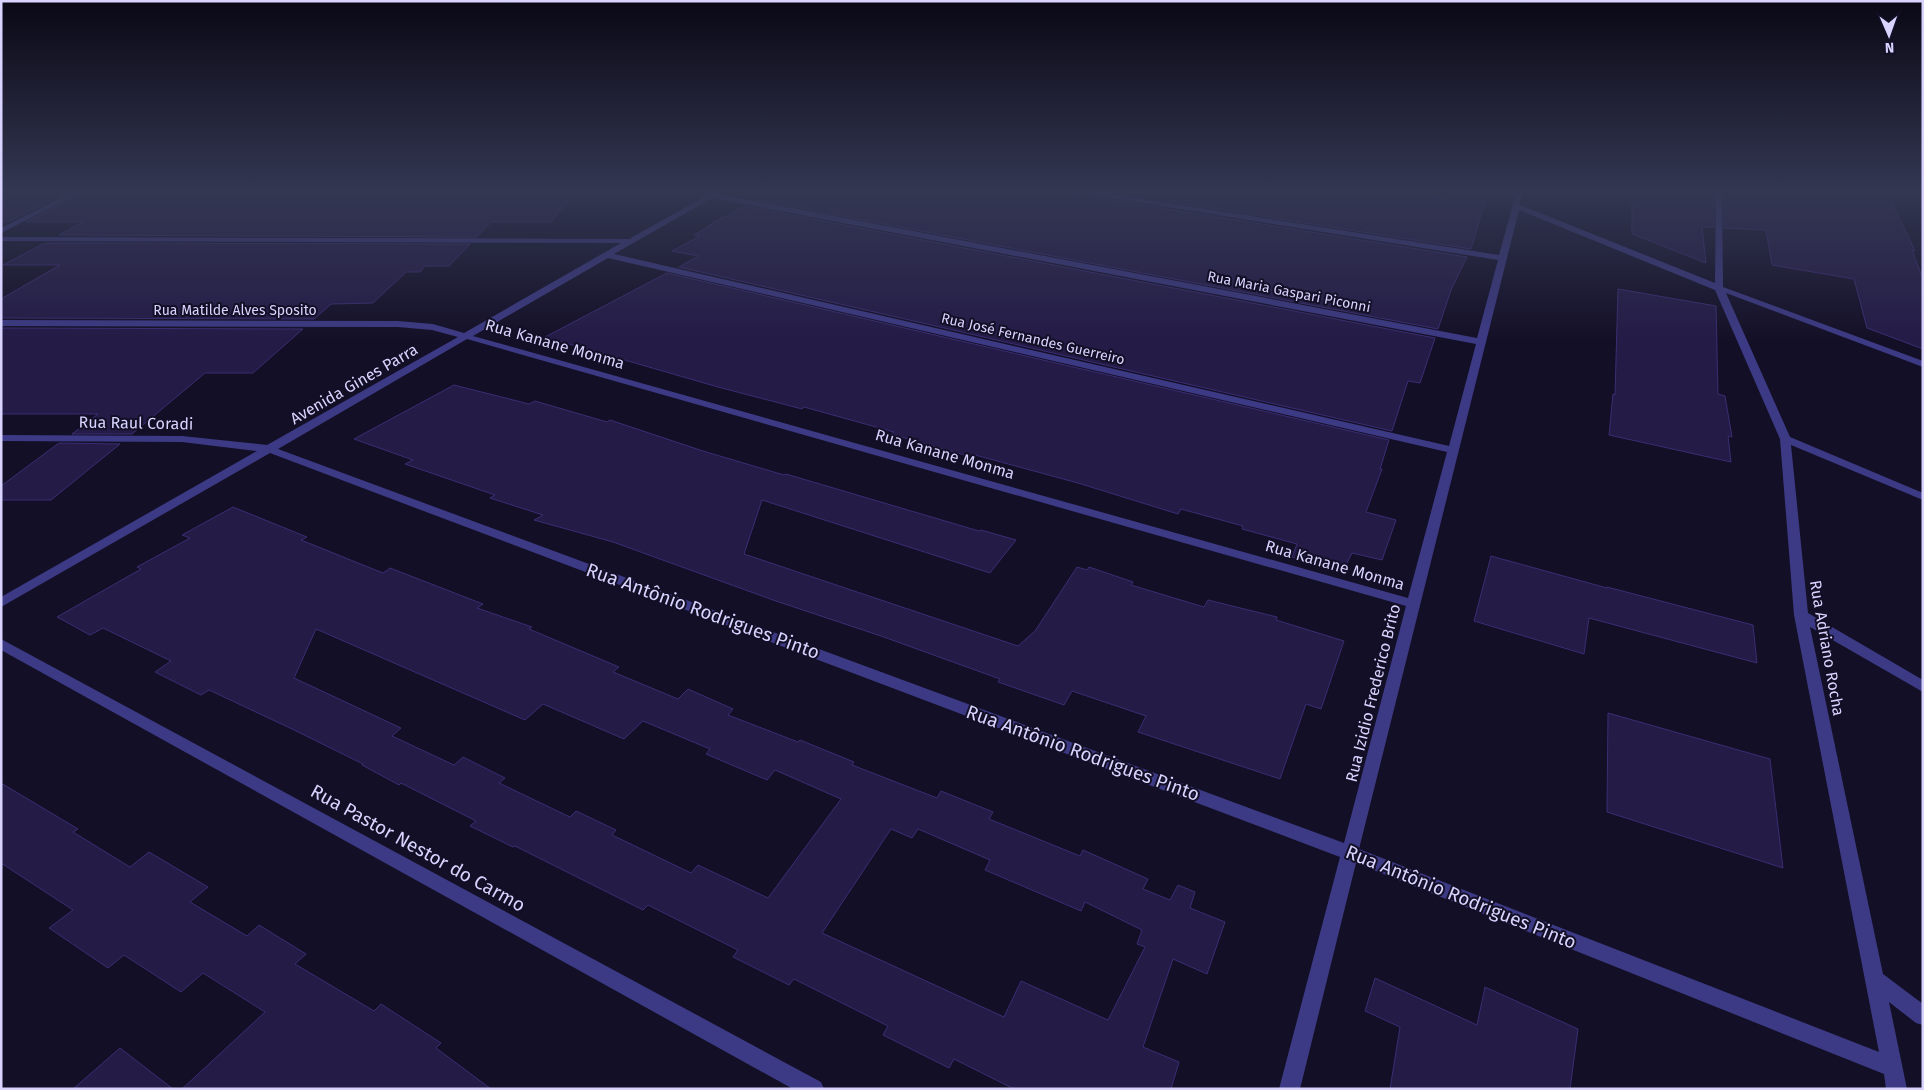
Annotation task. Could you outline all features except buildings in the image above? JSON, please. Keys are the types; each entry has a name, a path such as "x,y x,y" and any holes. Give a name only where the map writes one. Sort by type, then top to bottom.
{"street":[{"path":"588,241 630,241"},
{"name":"Avenida Gines Parra","path":"1,602 468,336 630,241"},
{"name":"Rua Maria Gaspari Piconni","path":"951,241 1481,342"},
{"path":"1394,241 1502,258"},
{"name":"Rua Izidio Frederico Brito","path":"1289,1089 1506,241"},
{"path":"1615,241 1719,288 1923,364"},
{"name":"Rua Adriano Rocha","path":"1719,241 1719,288 1785,439 1801,615 1897,1089"},
{"name":"Rua José Fernandes Guerreiro","path":"607,255 1453,450"},
{"name":"Rua Matilde Alves Sposito","path":"1,323 398,324 433,327 468,336"},
{"name":"Rua Kanane Monma","path":"468,336 1413,604"},
{"name":"Rua Raul Coradi","path":"1,438 182,439 269,449"},
{"path":"1785,439 1923,497"},
{"name":"Rua Antônio Rodrigues Pinto","path":"269,449 1350,853 1892,1067"},
{"path":"1801,615 1923,687"},
{"name":"Rua Pastor Nestor do Carmo","path":"1,644 814,1089"},
{"path":"1874,978 1923,1016"}]}
